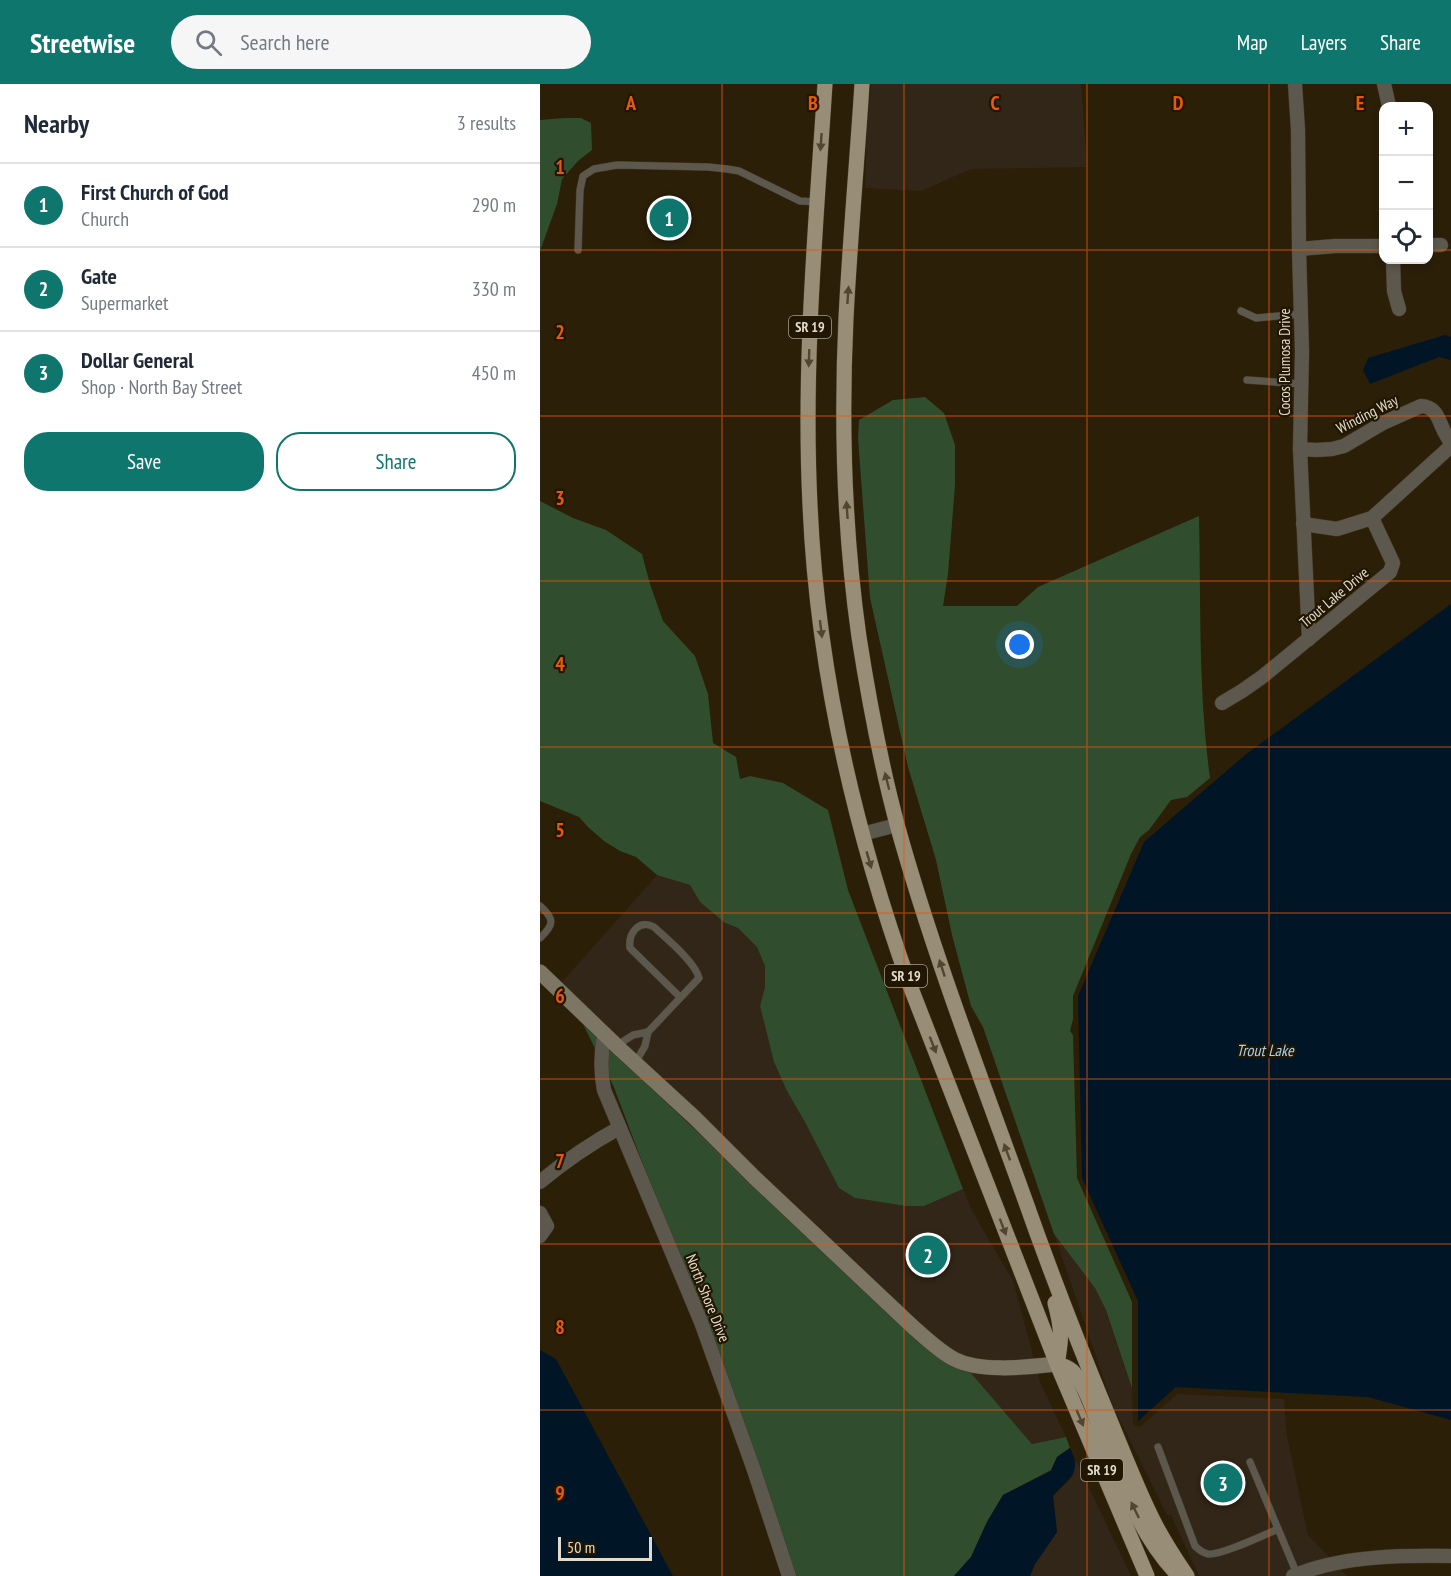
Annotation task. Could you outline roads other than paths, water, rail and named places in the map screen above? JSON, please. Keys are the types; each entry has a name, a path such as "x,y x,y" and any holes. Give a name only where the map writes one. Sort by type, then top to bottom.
{"main road":[{"name":"SR 19","path":"825,84 808,381 810,516 821,625 845,767 891,934 909,983 1057,1364 1147,1576"},
{"name":"SR 19","path":"862,84 846,317 844,442 854,591 862,655 882,762 897,825 940,964 1035,1227 1138,1487 1152,1519 1187,1576"},
{"path":"540,972 754,1178 941,1351 969,1365 1003,1368 1057,1364 1067,1366 1083,1385 1134,1509 1148,1536 1166,1563 1179,1576"},
{"path":"1035,1227 1060,1321 1062,1339 1057,1364"}],"street":[{"name":"Cocos Plumosa Drive","path":"1296,84 1301,314 1300,448 1309,639"},
{"path":"1384,84 1388,102"},
{"path":"1299,249 1379,246"},
{"path":"1393,264 1394,291 1399,309"},
{"name":"Winding Way","path":"1300,448 1316,450 1344,446 1383,423 1421,406 1427,406 1439,416 1451,444"},
{"path":"1303,524 1338,529 1372,518 1451,444"},
{"name":"Trout Lake Drive","path":"1222,703 1262,677 1390,572 1393,563 1372,518"},
{"path":"862,834 897,825"},
{"name":"North Shore Drive","path":"604,1034 601,1056 604,1090 701,1322 789,1576"},
{"path":"540,1182 563,1162 619,1128"},
{"path":"1295,1575 1327,1564 1366,1559 1451,1556"}],"lane":[{"path":"578,250 580,190 584,176 594,169 617,165 727,169 739,171 800,201 818,202"},
{"path":"1241,311 1256,318 1301,314"},
{"path":"1247,380 1301,384"},
{"path":"540,906 549,914 551,921 550,928 540,938"},
{"path":"635,1063 645,1046 648,1032 699,978 697,972 654,927 649,924 642,925 632,933 629,940 630,948 680,997"},
{"path":"616,1046 633,1035 648,1032"},
{"path":"1158,1447 1196,1546 1200,1551 1209,1555 1220,1552 1278,1529"},
{"path":"1250,1462 1295,1575"}],"water":[{"path":"1445,335 1451,337 1451,360 1439,357 1370,384 1363,370 1368,358"},
{"name":"Trout Lake","path":"1451,604 1451,1420 1368,1397 1176,1387 1138,1421 1138,1301 1082,1178 1078,996 1144,842 1245,755"},
{"path":"540,1350 556,1359 673,1576 540,1576"},
{"path":"1070,1448 1074,1457 1075,1469 1053,1496 1057,1532 1035,1564 1030,1576 954,1576 971,1557 987,1522 1003,1495 1051,1471 1057,1457"}],"place":[{"name":"First Church of God","path":"669,218"},
{"name":"Gate","path":"928,1255"},
{"name":"Dollar General","path":"1223,1483"}]}
